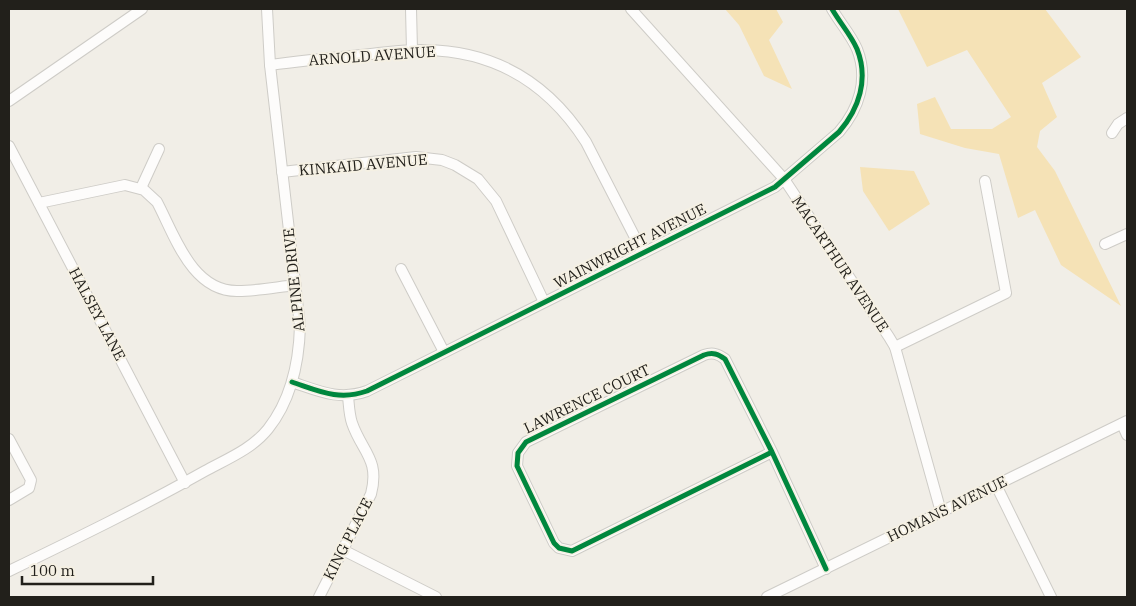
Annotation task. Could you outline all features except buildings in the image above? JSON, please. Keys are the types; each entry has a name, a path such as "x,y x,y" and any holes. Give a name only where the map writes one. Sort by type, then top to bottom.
{"street":[{"path":"9,101 142,9"},
{"name":"ALPINE DRIVE","path":"9,571 185,483 247,448 268,430 278,415 292,382 300,346 300,326 270,65 267,9"},
{"path":"411,9 412,50"},
{"name":"MACARTHUR AVENUE","path":"631,9 784,179 895,347 941,512"},
{"name":"WAINWRIGHT AVENUE","path":"292,382 332,395 348,396 367,391 775,187 839,132 851,117 859,98 862,75 857,49 832,9"},
{"name":"ARNOLD AVENUE","path":"270,65 412,50 446,51 488,60 520,75 551,98 570,119 586,142 643,253"},
{"path":"1112,133 1118,124 1127,118"},
{"name":"HALSEY LANE","path":"9,146 185,483"},
{"path":"141,188 159,148"},
{"name":"KINKAID AVENUE","path":"282,172 416,157 442,160 455,165 478,179 496,201 544,302"},
{"path":"895,347 1006,293 985,181"},
{"path":"39,203 125,185 141,188 157,202 189,264 198,276 208,283 217,288 238,291 296,284"},
{"path":"1105,244 1127,234"},
{"path":"401,269 444,352"},
{"name":"LAWRENCE COURT","path":"772,452 572,551 565,551 554,543 519,472 516,459 521,447 526,442 708,353 720,355 725,359 772,452 826,569"},
{"name":"KING PLACE","path":"319,597 371,494 374,474 368,453 352,424 348,396"},
{"path":"1125,423 1127,435"},
{"name":"HOMANS AVENUE","path":"767,597 1125,423"},
{"path":"9,440 31,480 29,488 9,500"},
{"path":"996,486 1050,597"},
{"path":"343,550 436,597"}],"shaded area":[{"path":"725,9 776,9 783,22 769,40 792,89 764,76 739,25"},
{"path":"898,9 1045,9 1081,57 1042,83 1057,117 1040,131 1037,147 1055,171 1121,306 1061,265 1035,210 1018,218 999,154 965,148 920,134 917,104 935,97 951,129 992,129 1011,117 967,50 927,67"},
{"path":"860,167 914,171 930,204 889,231 863,191"}],"cycle path":[{"path":"292,382 329,394 347,395 367,391 775,187 839,132 857,104 862,82 860,60 852,39 832,9"},
{"path":"772,452 572,551 559,548 554,543 517,466 518,453 526,442 704,355 718,355 725,359 772,452 826,569"}]}
